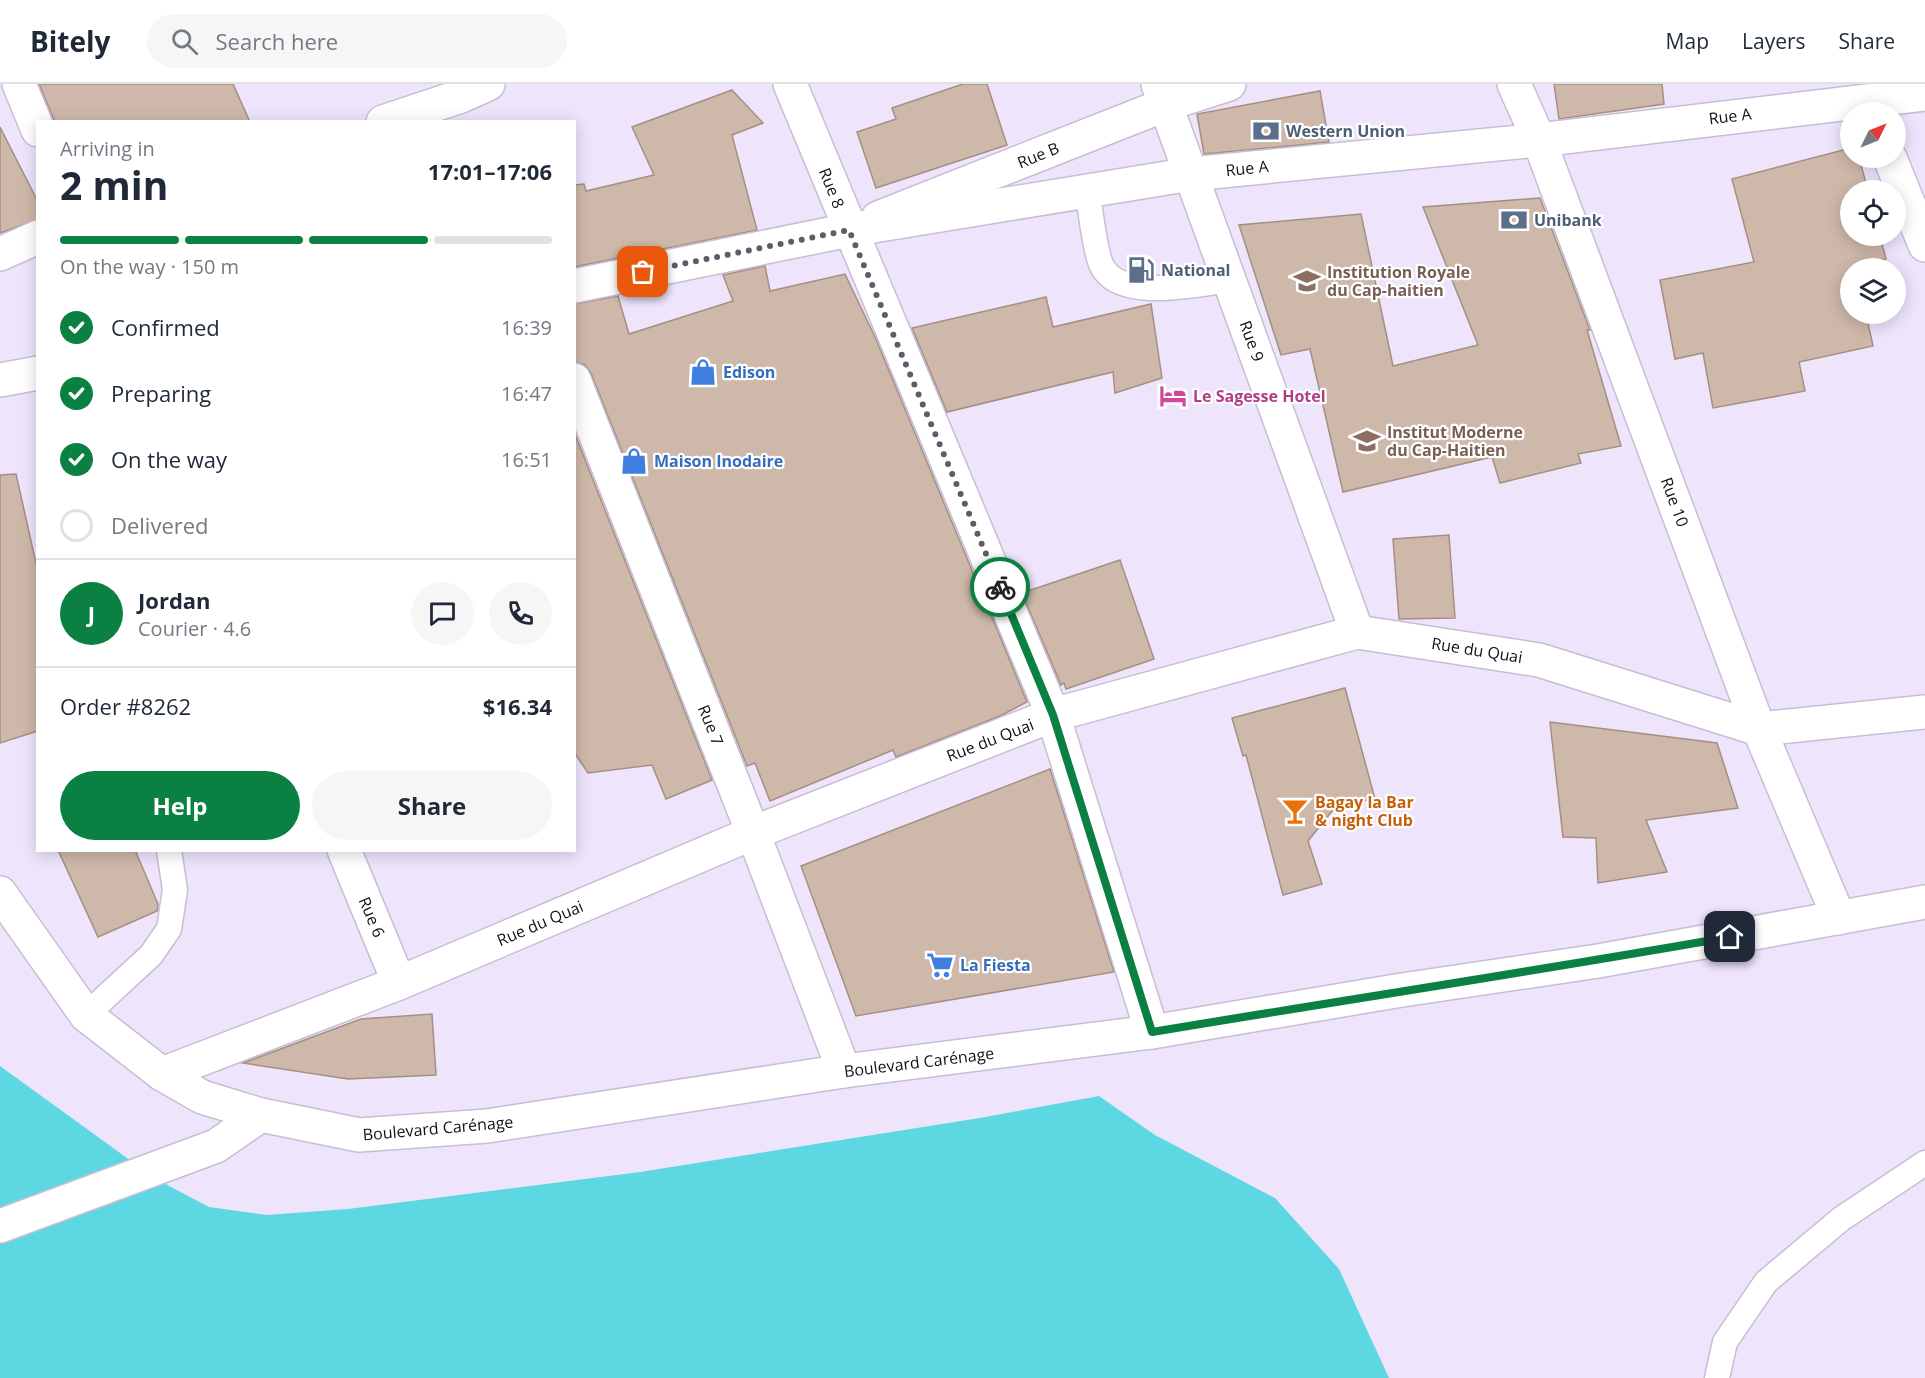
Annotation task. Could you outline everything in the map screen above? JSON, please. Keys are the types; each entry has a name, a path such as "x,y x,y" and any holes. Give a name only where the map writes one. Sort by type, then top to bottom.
{"street":[{"path":"19,84 36,125"},
{"name":"Rue 8","path":"790,84 1053,715 1152,1032"},
{"name":"Rue B","path":"849,230 1163,94 1230,84"},
{"name":"Rue 10","path":"1514,84 1539,140 1760,729 1839,918"},
{"name":"Rue 9","path":"1163,94 1357,632"},
{"name":"Rue A","path":"576,286 849,230 1191,174 1539,140 1866,99 1925,94"},
{"path":"390,120 469,96"},
{"path":"1894,168 1925,245"},
{"path":"0,254 36,238"},
{"path":"0,380 36,373"},
{"name":"Rue 7","path":"576,385 753,832 844,1071"},
{"name":"Rue du Quai","path":"162,1074 399,983 753,832 1053,715 1357,632 1539,660 1760,729 1925,712"},
{"name":"Rue 6","path":"345,852 399,983"},
{"name":"Boulevard Carénage","path":"0,893 86,1015 162,1074 202,1097 261,1115 358,1136 487,1126 844,1071 1152,1032 1401,990 1598,961 1925,902"},
{"path":"0,1226 216,1146 261,1115"}],"lane":[{"path":"1087,191 1101,265 1113,278 1131,287 1178,287 1230,280"},
{"path":"86,1015 151,955 169,928 175,890 169,852"},
{"path":"1718,1378 1725,1342 1766,1282 1840,1219 1925,1163"}],"water":[{"path":"0,1066 156,1179 209,1207 266,1215 348,1209 640,1172 980,1118 1099,1096 1155,1135 1275,1198 1339,1269 1389,1378 0,1378"}],"building":[{"path":"39,84 233,84 249,120 54,120"},
{"path":"963,84 987,84 1007,145 876,188 857,132 896,119 892,108"},
{"path":"1554,84 1662,84 1664,104 1559,119"},
{"path":"732,90 763,123 732,135 757,230 576,267 576,185 584,184 586,191 654,175 632,127"},
{"path":"1320,91 1329,142 1204,154 1197,114"},
{"path":"0,127 36,198 36,220 0,233"},
{"path":"1840,151 1840,168 1862,168 1865,180 1840,180 1840,246 1883,246 1886,258 1840,258 1840,324 1868,324 1873,346 1799,362 1805,391 1713,408 1703,353 1675,359 1660,280 1754,262 1732,179"},
{"path":"1540,198 1590,330 1587,330 1621,446 1578,454 1581,463 1500,483 1492,457 1343,492 1310,349 1281,355 1239,225 1361,214 1393,366 1478,345 1423,207"},
{"path":"765,266 770,291 845,274 875,337 971,568 984,606 987,605 1027,702 1000,716 896,757 893,750 770,801 755,763 747,766 591,373 585,365 576,363 576,304 618,296 629,334 733,301 723,275"},
{"path":"1046,297 1053,327 1151,304 1162,378 1115,393 1113,372 947,412 912,328"},
{"path":"576,437 712,780 666,799 652,765 588,773 576,755"},
{"path":"16,474 36,563 36,732 0,743 0,475"},
{"path":"1449,535 1455,618 1399,619 1393,539"},
{"path":"1120,560 1154,659 1066,689 1064,683 1061,685 1022,593"},
{"path":"1345,688 1375,799 1337,805 1308,841 1322,884 1283,895 1246,755 1243,756 1232,718"},
{"path":"1550,722 1717,743 1738,808 1646,820 1667,872 1598,883 1596,838 1563,837"},
{"path":"1050,769 1114,972 856,1016 801,866"},
{"path":"59,852 136,852 158,904 157,911 98,937"},
{"path":"432,1014 436,1075 348,1079 243,1063 361,1019"}],"way so far":[{"path":"643,272 849,230 1000,587"}],"place":[{"name":"Western Union","path":"1266,131"},
{"name":"Unibank","path":"1514,220"},
{"name":"National","path":"1141,270"},
{"name":"Institution Royale du Cap-haitien","path":"1307,281"},
{"name":"Edison","path":"703,372"},
{"name":"Le Sagesse Hotel","path":"1173,396"},
{"name":"Institut Moderne du Cap-Haitien","path":"1367,441"},
{"name":"Maison Inodaire","path":"634,461"},
{"name":"Bagay la Bar & night Club","path":"1295,811"},
{"name":"La Fiesta","path":"940,965"}],"route":[{"path":"1000,587 1053,715 1152,1032 1401,990 1598,961 1730,937"}]}
